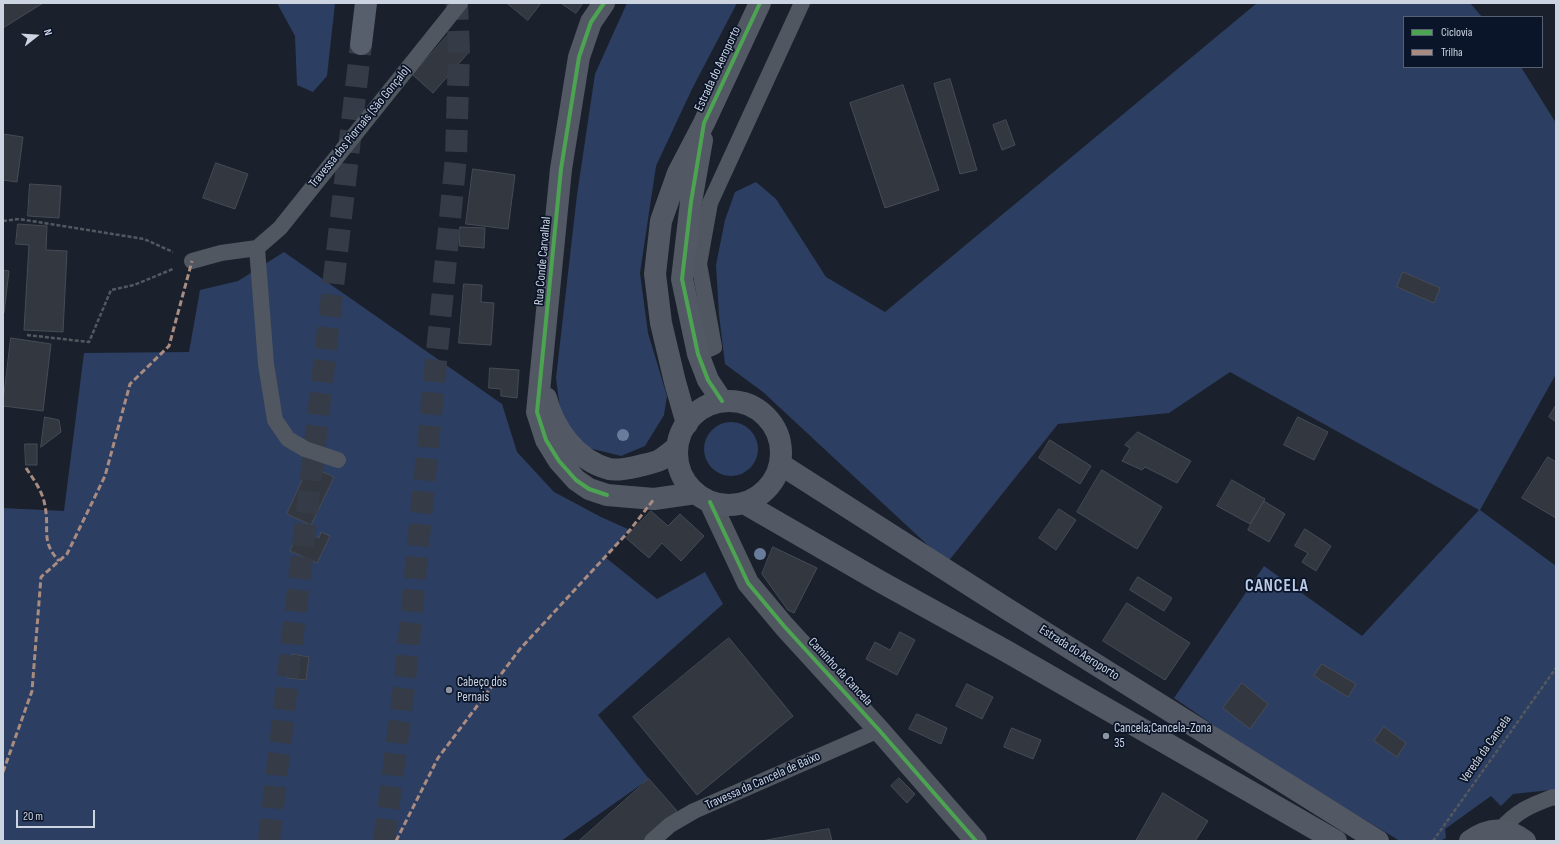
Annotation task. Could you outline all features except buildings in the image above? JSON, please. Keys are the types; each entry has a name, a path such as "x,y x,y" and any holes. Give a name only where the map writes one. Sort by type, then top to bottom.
{"highway":[{"path":"361,44 366,3"}],"main road":[{"name":"Rua Conde Carvalhal","path":"604,3 591,22 579,57 561,169 537,412 546,440 559,461 576,480 589,490 607,495 654,499 703,497"},
{"name":"Estrada do Aeroporto","path":"687,424 675,382 662,324 655,274 661,221 678,173 704,123 760,3"},
{"name":"Estrada do Aeroporto","path":"704,123 691,202 682,279 698,354 708,380 722,401"},
{"name":"Rua Conde Carvalhal","path":"541,377 550,411 562,433 574,449 591,462 610,470 629,468 659,460 678,446"},
{"path":"722,401 740,402 756,408 769,419 778,434 781,451 780,464 772,484 759,496 744,503 727,505 703,497 685,479 679,464 678,446 682,430 692,416 706,406 722,401"},
{"name":"Estrada do Aeroporto","path":"780,464 1004,607 1378,841"},
{"path":"744,503 881,582 1006,651 1336,841"},
{"path":"1470,841 1484,833 1500,830 1511,832 1525,841"}],"street":[{"name":"Caminho da Cancela","path":"703,497 748,583 784,626 879,730 976,841"}],"lane":[{"name":"Travessa dos Piornais (São Gonçalo)","path":"257,248 280,228 460,3"},
{"path":"698,354 714,347 699,264 710,203 802,3"},
{"path":"192,261 221,253 257,248 266,364 275,420 288,439 305,449 338,460"},
{"name":"Travessa da Cancela de Baixo","path":"652,841 670,825 694,811 879,730"},
{"path":"1500,830 1511,817 1529,806 1553,797 1556,798"},
{"path":"658,841 670,825"}],"path":[{"path":"3,221 19,219 144,239 192,261"},
{"path":"27,335 89,342 111,290 134,285 192,261"}],"shaded area":[{"path":"277,3 335,3 327,76 313,92 297,85 295,36"},
{"path":"627,3 737,3 692,89 656,166 640,273 648,333 667,396 664,415 645,446 621,456 585,447 561,416 556,378 577,195 595,74"},
{"path":"1257,3 1470,3 1481,16 1403,16 1403,68 1522,68 1556,123 1556,374 1480,510 1556,566 1556,790 1513,794 1501,806 1491,796 1445,829 1446,838 1440,841 1400,841 1256,754 1174,698 1264,566 1362,636 1479,510 1230,372 1169,413 1058,424 947,563 763,392 725,364 719,315 716,265 725,220 735,192 756,182 776,199 826,277 885,312"},
{"path":"284,252 502,404 517,452 554,492 601,517 630,530 605,557 657,599 705,572 723,604 598,715 649,779 561,841 3,841 3,508 64,511 84,353 189,352 200,290 238,281"},
{"path":"731,422 741,424 750,430 756,439 758,449 756,459 750,468 741,474 731,476 721,474 712,468 706,459 704,449 706,439 712,430 721,424"}],"tunnel":[{"path":"384,841 405,680 456,157 459,51 457,3"},
{"path":"269,841 361,44"}],"marked path":[{"path":"3,772 32,691 41,577 67,554 105,476 130,384 169,346 192,261"},
{"path":"26,468 38,486 44,501 48,541 53,554 59,561"},
{"path":"396,841 438,758 520,649 630,530 654,499"}],"cycle path":[{"path":"604,3 591,22 579,57 561,169 537,412 546,440 559,461 576,480 589,489 607,495"},
{"path":"722,401 708,380 698,354 682,279 691,202 704,123 760,3"},
{"path":"710,502 748,583 784,626 879,730 976,841"}],"place":[{"name":"Cabeço dos Pernais","path":"449,690"},
{"name":"Cancela;Cancela-Zona 35","path":"1106,736"}],"district":[{"name":"CANCELA","path":"1277,587"}]}
